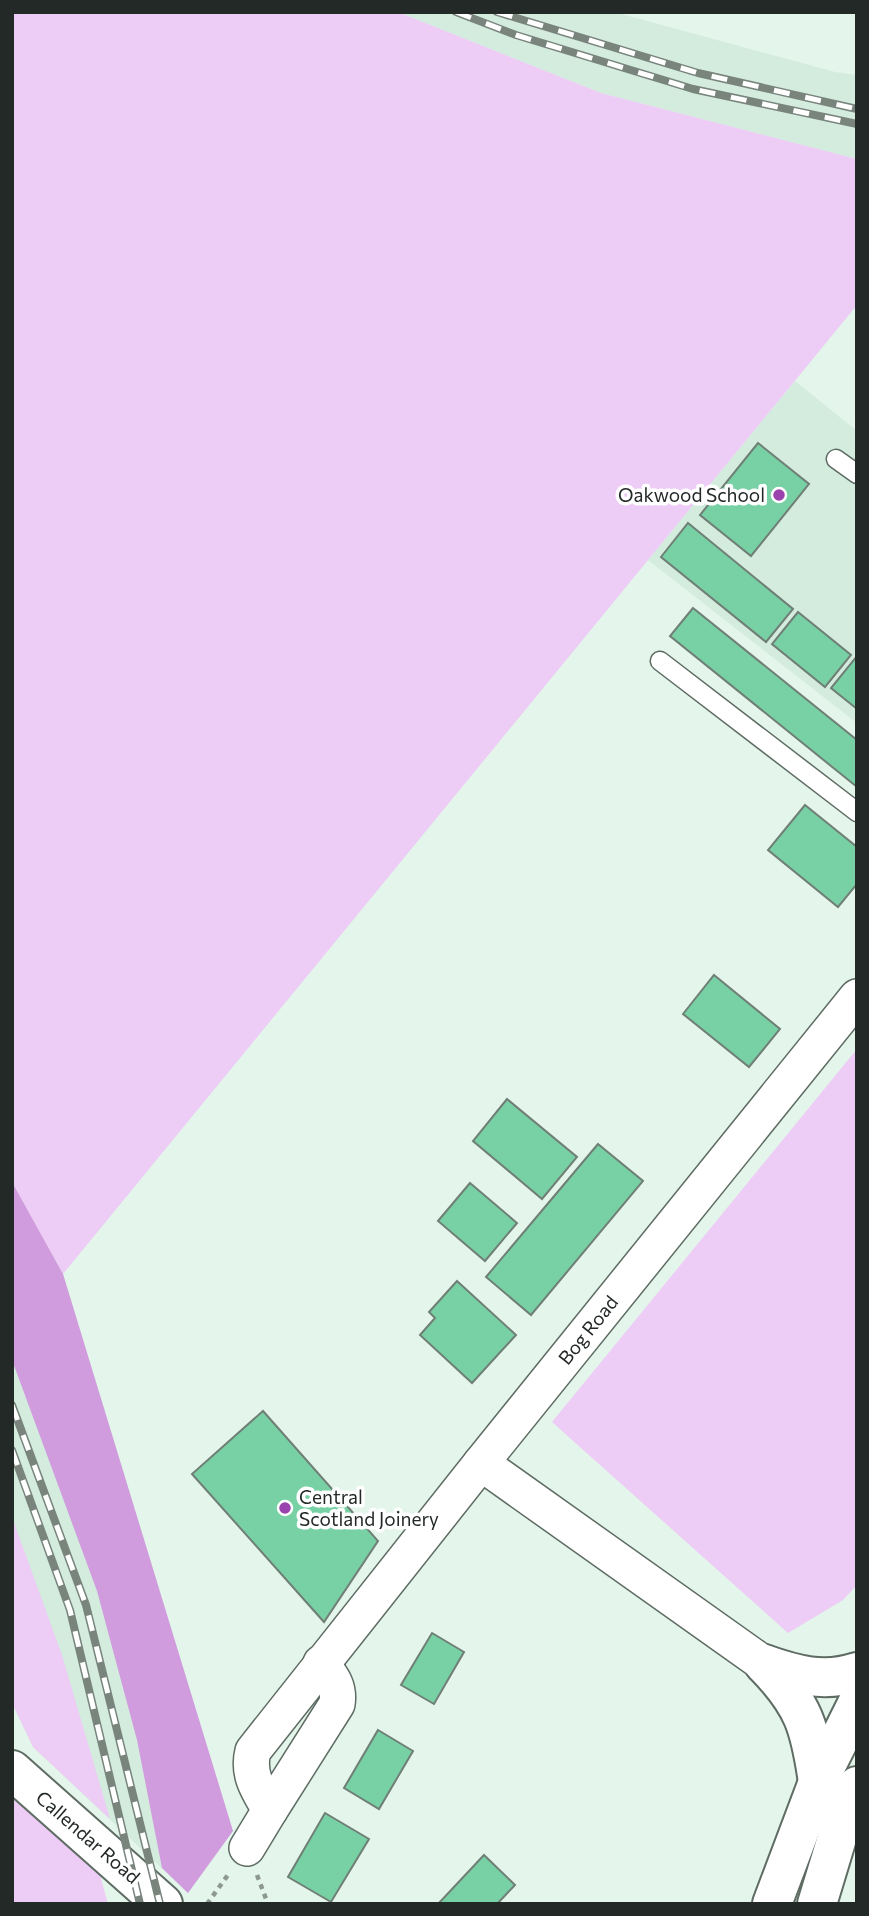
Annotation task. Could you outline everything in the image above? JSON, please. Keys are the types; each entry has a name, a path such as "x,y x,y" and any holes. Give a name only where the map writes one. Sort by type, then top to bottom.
{"main road":[{"path":"764,1664 814,1678 857,1672"},
{"path":"764,1664 787,1687 801,1712 812,1740 818,1783"},
{"path":"772,1904 818,1783 857,1704"},
{"name":"Callendar Road","path":"12,1770 163,1904"},
{"path":"817,1904 847,1805 857,1786"}],"street":[{"name":"Bog Road","path":"270,1810 252,1778 250,1763 253,1751 481,1463 857,997"},
{"path":"481,1463 764,1664"},
{"path":"247,1848 337,1704 339,1693 335,1682 321,1663"}],"lane":[{"path":"836,459 857,474"},
{"path":"660,662 857,812"}],"path":[{"path":"207,1904 247,1848"}],"shaded area":[{"path":"12,12 398,12 601,93 857,159 857,305 63,1274 12,1182"},
{"path":"398,12 614,12 835,72 857,75 857,159 601,93"},
{"name":"Oakwood School","path":"795,381 857,431 857,723 648,560"},
{"path":"857,1049 857,1585 843,1600 788,1633 552,1422"},
{"path":"12,1182 63,1274 233,1831 188,1893 33,1747 12,1703"},
{"path":"12,1182 63,1274 233,1831 188,1893 162,1868 137,1740 97,1591 12,1360"},
{"path":"12,1517 62,1655 110,1819 33,1747 12,1703"},
{"path":"12,1795 97,1864 108,1904 12,1904"}],"building":[{"path":"758,443 809,484 751,556 700,515"},
{"path":"688,523 793,609 766,642 661,557"},
{"path":"693,608 857,740 857,787 670,636"},
{"path":"798,612 851,655 825,687 772,644"},
{"path":"857,656 857,709 831,688"},
{"path":"805,805 857,847 857,884 838,907 768,850"},
{"path":"714,975 780,1029 749,1067 683,1014"},
{"path":"507,1099 577,1157 542,1199 473,1141"},
{"path":"598,1144 643,1181 531,1315 486,1277"},
{"path":"470,1183 517,1223 485,1261 438,1221"},
{"path":"457,1281 516,1335 472,1383 420,1335 435,1318 429,1312"},
{"name":"Central Scotland Joinery","path":"263,1411 378,1541 324,1622 192,1474"},
{"path":"432,1633 464,1652 434,1704 401,1685"},
{"path":"378,1730 413,1751 379,1809 344,1788"},
{"path":"325,1813 369,1839 331,1902 288,1877"},
{"path":"484,1855 515,1885 497,1904 438,1904"}],"railway":[{"path":"456,12 516,35 693,89 857,124"},
{"path":"497,12 698,73 857,109"},
{"path":"12,1405 86,1605 160,1904"},
{"path":"12,1450 70,1610 140,1904"}],"place":[{"name":"Oakwood School","path":"779,495"},
{"name":"Central Scotland Joinery","path":"285,1508"}]}
